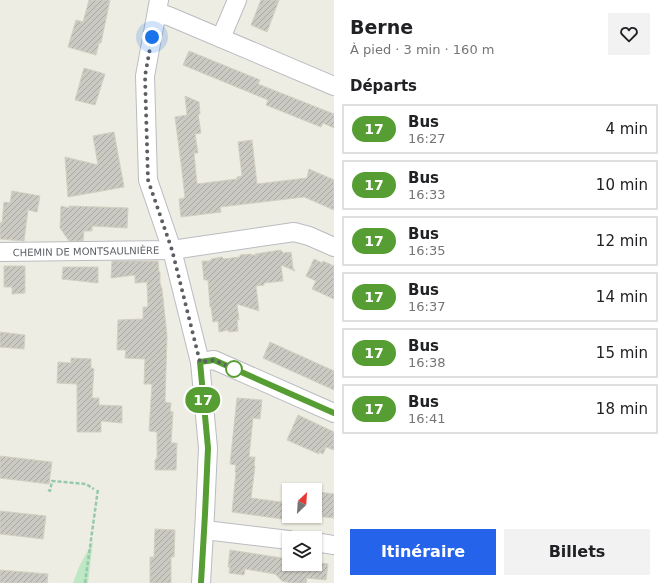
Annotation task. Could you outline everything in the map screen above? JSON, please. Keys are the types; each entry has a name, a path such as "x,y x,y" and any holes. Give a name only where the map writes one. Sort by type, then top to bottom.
{"street":[{"path":"221,38 237,0"},
{"path":"201,583 205,530 208,448 200,362 172,250 148,180 145,76 158,6 221,38 334,86"},
{"name":"CHEMIN DE MONTSAULNIÈRE","path":"0,252 172,250 294,232 309,236 334,247"},
{"path":"200,362 214,360 334,413"},
{"path":"205,530 282,539"},
{"path":"322,543 334,545"}],"path":[{"path":"48,490 50,490 52,482 86,484 94,489"},
{"path":"85,583 98,489"}],"green space":[{"path":"93,541 88,583 73,583 79,567"}],"building":[{"path":"89,0 110,0 101,43 99,43 96,55 68,47 76,20 83,22"},
{"path":"261,0 279,0 267,32 251,25"},
{"path":"189,51 260,80 258,84 334,114 334,128 323,123 321,127 266,105 268,100 183,65"},
{"path":"84,68 105,74 95,105 75,100"},
{"path":"185,96 199,102 200,114 198,114 201,133 195,134 198,153 194,153 197,184 237,179 237,177 242,176 238,142 252,140 257,184 307,178 309,169 334,180 334,210 304,197 220,207 221,212 181,217 179,199 185,198 175,117 187,115"},
{"path":"114,132 124,187 68,197 65,157 98,165 93,136"},
{"path":"12,191 40,196 37,212 28,210 24,241 0,239 0,222 2,223 4,202 10,203"},
{"path":"61,206 69,208 69,206 128,208 127,228 92,226 92,231 84,231 83,241 69,241 60,228"},
{"path":"281,250 283,253 291,252 293,268 295,271 281,265 283,281 264,283 264,285 256,286 259,311 237,304 239,320 237,320 238,331 229,332 228,330 219,332 218,321 213,322 210,307 208,280 204,280 202,261 210,261 211,259 222,257 224,259 240,257 240,255 257,255 255,254"},
{"path":"314,259 334,266 334,299 312,289 316,281 306,276"},
{"path":"112,261 158,261 167,336 165,402 171,403 170,411 173,412 171,443 177,443 176,470 155,470 155,460 157,458 157,432 149,431 152,384 144,384 145,359 125,358 126,350 117,350 118,320 143,319 143,307 148,307 147,282 135,283 135,275 111,278"},
{"path":"4,266 25,266 25,293 12,294 12,287 4,287"},
{"path":"63,267 98,267 98,283 62,279"},
{"path":"0,332 25,335 24,349 0,347"},
{"path":"270,342 334,371 334,390 263,358"},
{"path":"71,358 91,359 91,368 94,369 92,398 99,398 99,405 122,406 122,423 101,421 101,432 77,432 77,384 57,383 58,362 71,363"},
{"path":"237,398 262,400 260,419 253,418 249,457 255,457 255,466 251,498 282,502 282,519 232,512 236,465 230,464"},
{"path":"298,415 334,432 334,450 326,447 323,454 319,452 319,454 287,440"},
{"path":"0,456 52,462 49,484 0,478"},
{"path":"322,492 334,494 334,518 322,517"},
{"path":"0,511 46,516 43,539 0,534"},
{"path":"155,529 175,530 174,557 171,557 171,583 150,583 150,557 154,557"},
{"path":"230,550 282,558 282,571 322,571 322,563 328,564 326,580 307,578 306,583 282,581 275,574 245,569 244,575 229,573 230,567 228,567"},
{"path":"0,570 48,574 47,583 0,583"}],"bus line":[{"name":"17","path":"201,583 208,448 200,362 214,360 334,413"}],"route":[{"path":"152,37 145,76 148,180 172,250 200,362 214,360 240,372 234,369"}]}
